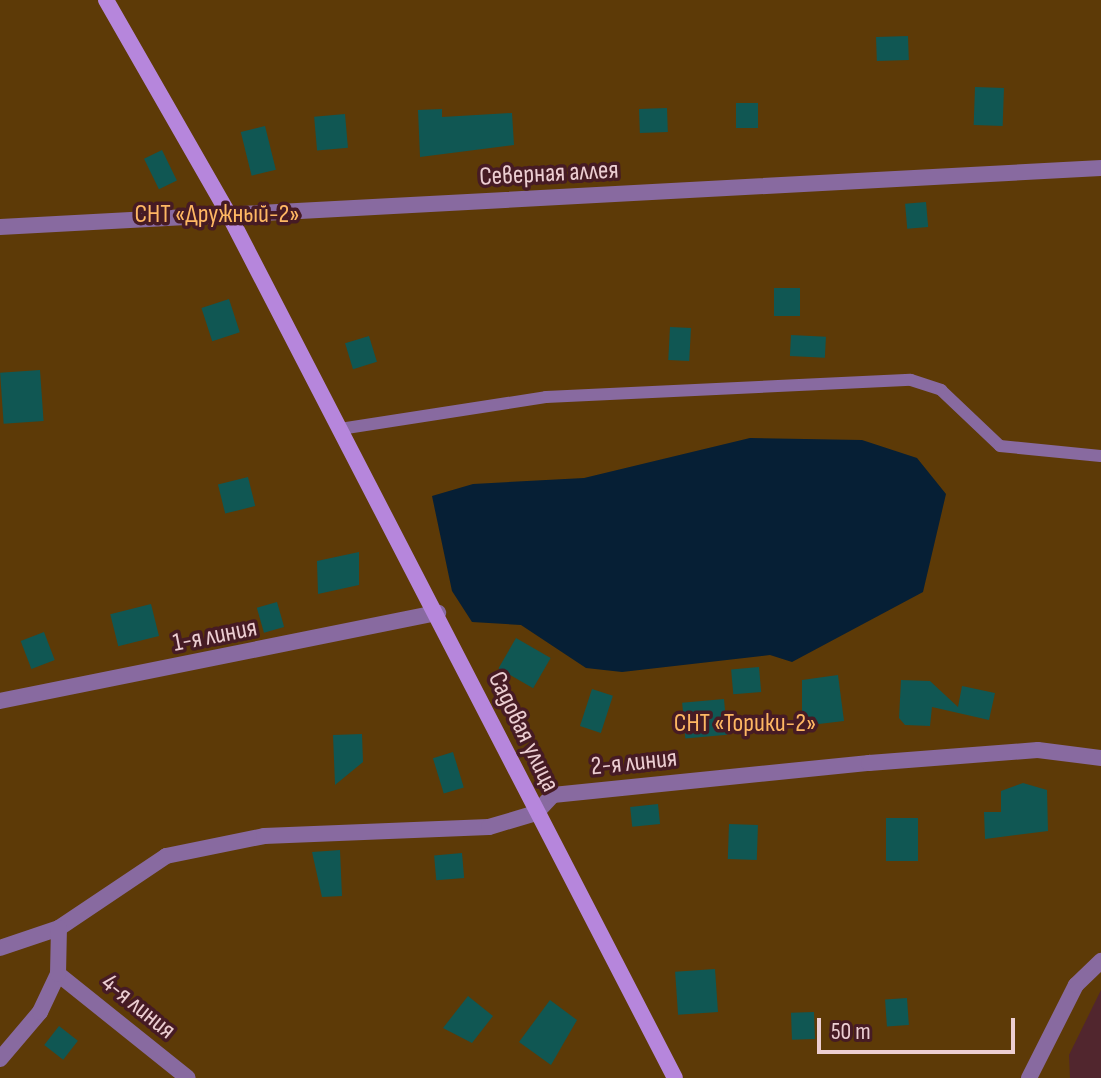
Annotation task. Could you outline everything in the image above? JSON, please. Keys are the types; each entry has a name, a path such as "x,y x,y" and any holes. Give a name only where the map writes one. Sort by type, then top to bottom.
{"street":[{"name":"Садовая улица","path":"106,0 229,215 438,613 536,813 675,1078"},
{"name":"Северная аллея","path":"0,227 1101,168"},
{"name":"1-я линия","path":"0,701 438,613"},
{"name":"2-я линия","path":"0,948 59,928 166,856 264,836 489,827 536,813 553,795 838,766 1038,750 1101,758"},
{"path":"0,1059 40,1012 58,974 59,928"},
{"path":"1029,1078 1046,1070 1076,985 1101,961"},
{"name":"4-я линия","path":"58,974 188,1078"}],"lane":[{"path":"340,429 546,397 911,380 941,390 1000,446 1101,456"}],"green space":[{"name":"СНТ «Торики-2»","path":"0,0 1101,0 1101,990 1069,1055 1070,1078 0,1078"}],"water":[{"path":"750,438 862,440 917,458 946,494 923,592 792,662 770,655 622,672 586,668 521,625 472,622 452,591 432,496 473,484 584,478"}],"building":[{"path":"908,36 909,60 877,61 876,37"},
{"path":"975,87 1004,88 1003,126 974,125"},
{"path":"736,103 758,103 758,128 736,128"},
{"path":"667,108 668,132 640,133 639,109"},
{"path":"442,109 442,117 512,113 514,145 420,157 418,110"},
{"path":"345,114 348,148 317,151 314,117"},
{"path":"265,126 276,170 252,176 241,132"},
{"path":"162,150 177,181 159,189 144,159"},
{"path":"926,202 928,227 907,229 905,204"},
{"path":"774,288 800,288 800,316 774,316"},
{"path":"229,299 240,332 212,341 201,308"},
{"path":"670,327 691,328 689,361 668,360"},
{"path":"791,335 826,337 825,358 790,356"},
{"path":"369,336 377,362 353,369 345,343"},
{"path":"40,370 44,421 4,424 0,373"},
{"path":"248,477 255,506 225,514 218,484"},
{"path":"359,552 359,585 318,594 317,561"},
{"path":"277,602 284,627 264,633 257,608"},
{"path":"151,604 159,636 118,646 110,614"},
{"path":"44,632 55,660 31,669 21,641"},
{"path":"516,638 551,658 533,688 498,668"},
{"path":"759,667 761,692 733,694 731,669"},
{"path":"838,675 844,721 802,726 802,680"},
{"path":"901,680 930,681 958,707 962,686 995,693 989,720 932,707 930,726 905,725 899,718"},
{"path":"592,689 613,696 601,733 580,726"},
{"path":"724,699 727,735 685,739 682,703"},
{"path":"362,734 363,762 335,785 333,735"},
{"path":"453,752 464,787 444,794 433,758"},
{"path":"1023,783 1047,790 1048,831 985,839 984,812 1001,812 1001,791"},
{"path":"658,804 660,824 632,827 630,807"},
{"path":"886,818 918,818 918,861 886,861"},
{"path":"729,824 758,825 757,860 728,859"},
{"path":"340,850 342,896 322,897 312,852"},
{"path":"462,853 464,878 436,880 434,855"},
{"path":"715,969 718,1012 678,1015 675,972"},
{"path":"468,996 493,1016 472,1043 443,1028"},
{"path":"907,998 909,1025 887,1026 885,1000"},
{"path":"550,1000 577,1020 551,1065 519,1042"},
{"path":"814,1012 815,1039 792,1040 791,1013"},
{"path":"59,1026 78,1041 63,1060 44,1045"}],"park label":[{"name":"СНТ «Дружный-2»","path":"217,215"}]}
